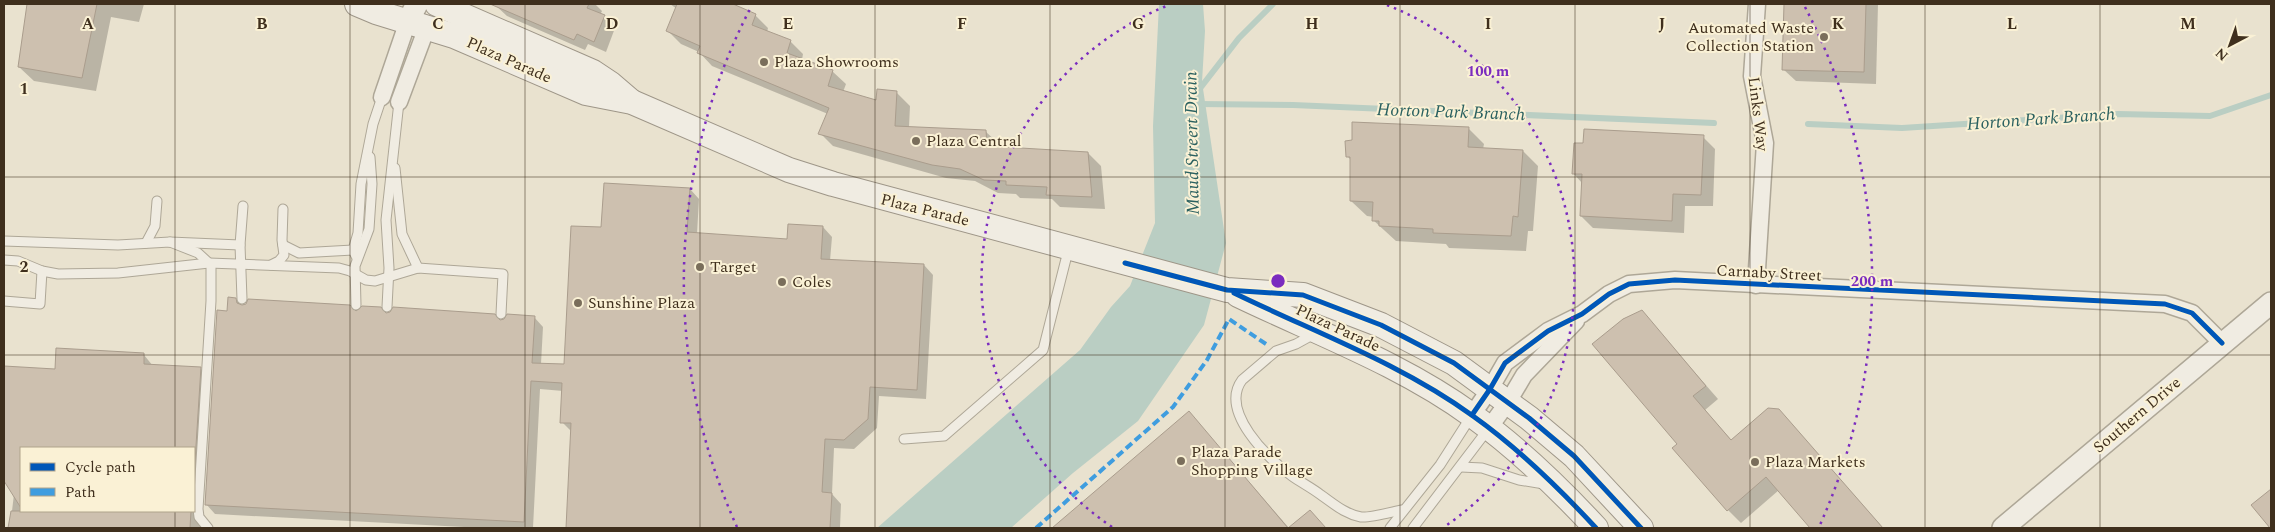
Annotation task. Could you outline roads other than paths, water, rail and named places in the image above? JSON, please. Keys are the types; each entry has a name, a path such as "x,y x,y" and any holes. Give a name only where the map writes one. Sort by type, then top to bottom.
{"main road":[{"name":"Plaza Parade","path":"358,4 417,17 454,36 586,93 632,102 789,170 824,182 1227,290 1401,372 1480,421 1557,486 1596,528"},
{"name":"Plaza Parade","path":"437,4 593,72 632,102"},
{"name":"Plaza Parade","path":"1227,290 1303,295 1381,325 1454,363 1574,456 1641,528"}],"street":[{"path":"382,96 417,17 432,4"},
{"name":"Links Way","path":"1756,285 1765,143 1752,76 1757,4"},
{"path":"399,102 417,17"},
{"name":"Carnaby Street","path":"1480,421 1499,396 1524,375 1582,314 1609,294 1629,284 1675,280 2165,304 2192,313 2222,343"},
{"name":"Southern Drive","path":"2003,528 2271,303"},
{"name":"Carnaby Street","path":"1480,421 1499,396 1505,363 1548,331 1582,314"}],"lane":[{"path":"356,306 357,292 354,273 361,184 373,124 382,96"},
{"path":"387,307 389,277 386,220 399,102"},
{"path":"394,144 401,230 406,245 418,268"},
{"path":"146,243 155,226 157,201"},
{"path":"242,299 240,245 243,206"},
{"path":"268,266 283,258 283,209"},
{"path":"4,240 118,245 170,242 240,245"},
{"path":"170,242 194,251 209,263 211,301 198,509 199,517 208,528"},
{"path":"283,245 299,253 355,254"},
{"path":"904,439 944,436 1043,350 1069,247"},
{"path":"4,260 18,261 42,271 58,274 118,273 209,263 339,268 371,281 418,268 503,274 502,314"},
{"path":"4,301 40,304 42,271"},
{"path":"1318,332 1296,344 1276,351 1242,380 1238,385 1236,400 1238,414 1250,435 1290,475 1338,508 1362,517 1402,510"},
{"path":"1413,528 1461,467 1480,421"},
{"path":"1390,528 1402,510 1480,421"},
{"path":"1461,467 1482,468 1519,480 1557,486"}],"water":[{"name":"Maud Streert Drain","path":"1159,4 1203,4 1205,31 1202,82 1226,243 1204,325 1138,421 1073,473 1011,528 877,528 1080,350 1111,307 1130,286 1155,223 1153,126"}],"waterway":[{"name":"Maud Streert Drain","path":"1198,91 1239,38 1273,4"},
{"name":"Horton Park Branch","path":"1808,124 1902,128 2118,114 2210,116 2271,95"},
{"name":"Horton Park Branch","path":"1198,104 1293,105 1714,123"}],"place":[{"name":"Automated Waste Collection Station","path":"1824,37"},
{"name":"Plaza Showrooms","path":"764,62"},
{"name":"Plaza Central","path":"916,141"},
{"name":"Target","path":"700,267"},
{"name":"Coles","path":"782,282"},
{"name":"Sunshine Plaza","path":"578,303"},
{"name":"Plaza Parade Shopping Village","path":"1181,461"},
{"name":"Plaza Markets","path":"1755,462"}]}
